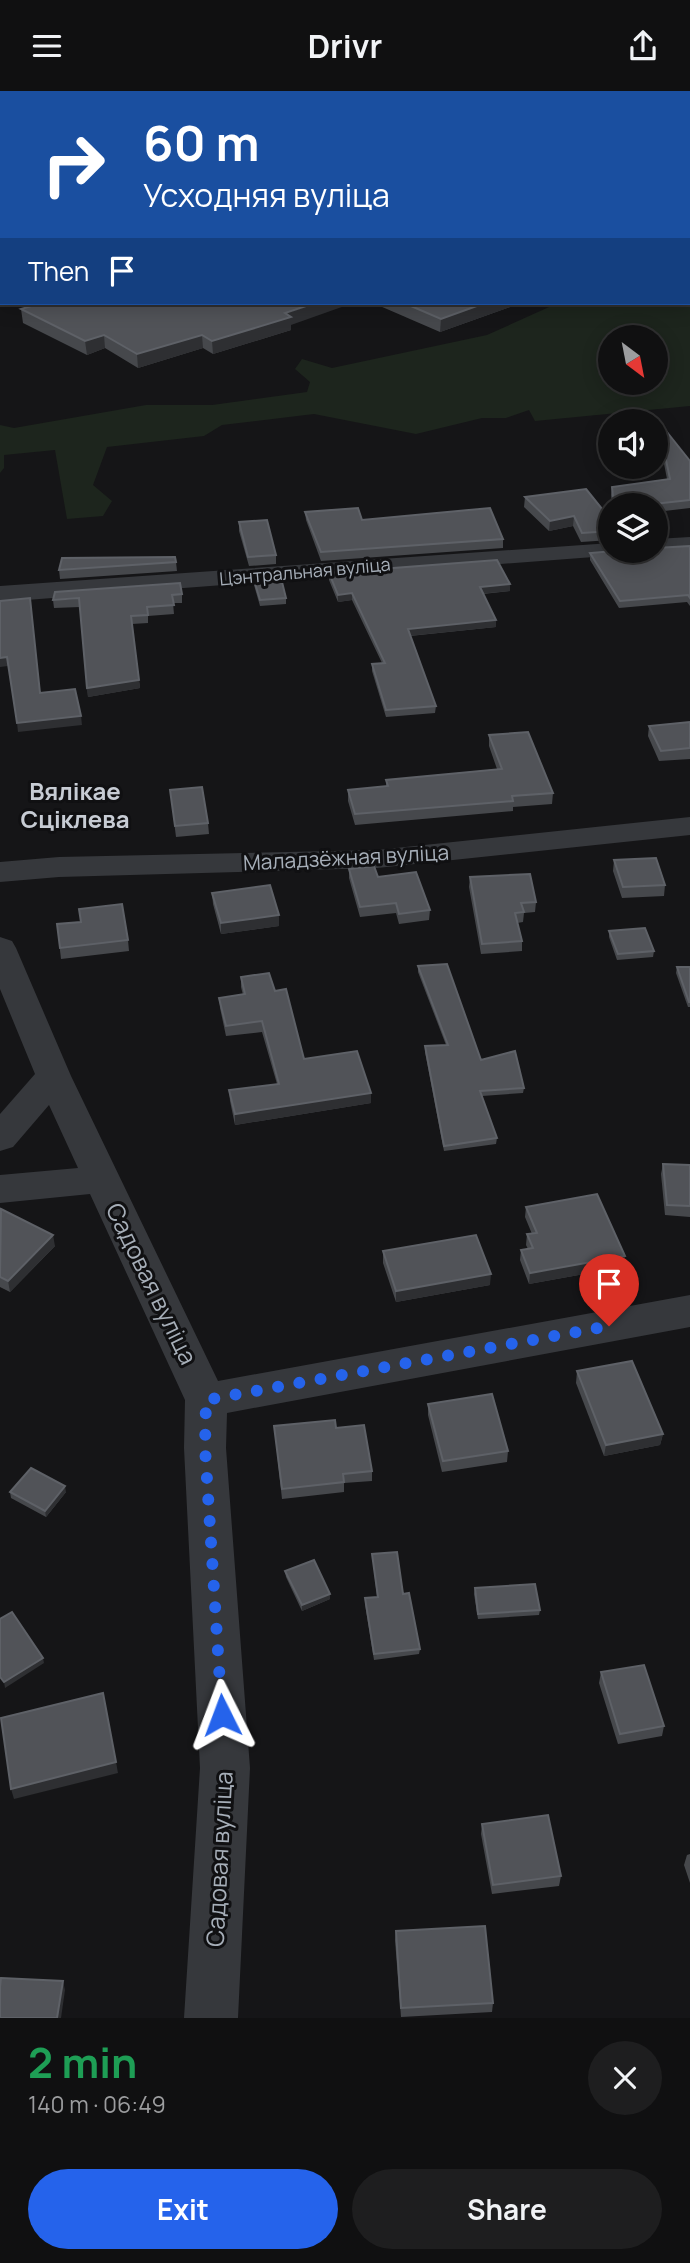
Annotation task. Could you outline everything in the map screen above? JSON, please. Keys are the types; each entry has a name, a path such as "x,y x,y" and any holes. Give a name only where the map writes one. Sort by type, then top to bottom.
{"street":[{"path":"668,545 690,544"},
{"name":"Цэнтральная вуліца","path":"0,594 598,551"},
{"name":"Маладзёжная вуліца","path":"0,872 59,867 377,859 690,826"},
{"name":"Садовая вуліца","path":"0,947 53,1076 206,1400 205,1448 225,1768 211,2018"},
{"path":"0,1138 53,1076"},
{"path":"0,1189 101,1179"},
{"path":"206,1400 690,1311"}],"shaded area":[{"path":"554,305 690,305 690,406 598,409 598,415 535,421 529,410 506,418 482,418 416,434 314,414 222,425 204,436 107,447 93,485 112,501 103,516 67,519 55,450 4,455 4,468 0,473 0,425 14,428 146,405 212,405 307,392 310,382 295,369 302,359 332,368 487,335"}],"building":[{"path":"35,305 309,305 285,313 291,317 212,341 202,335 137,354 104,335 85,341 21,309"},
{"path":"409,305 480,305 441,319"},
{"path":"668,433 690,461 690,500 668,502 668,493 613,493 612,487 670,479"},
{"path":"586,489 598,504 598,532 582,533 574,516 550,521 525,497"},
{"path":"358,508 362,520 490,508 503,539 321,552 305,512"},
{"path":"267,520 276,555 248,557 239,522"},
{"path":"690,546 690,598 688,595 620,601 590,553 598,552 598,563 668,563 668,547"},
{"path":"175,557 176,562 59,570 62,558"},
{"path":"497,560 510,584 480,587 496,620 408,629 436,706 386,710 372,664 385,663 352,593 338,595 329,573"},
{"path":"281,578 286,598 260,600 254,580"},
{"path":"180,583 182,594 172,595 174,605 147,607 148,615 131,616 139,680 87,688 79,598 53,600 55,592"},
{"path":"30,598 40,693 75,689 81,716 17,723 7,657 0,658 0,601"},
{"path":"690,722 690,748 661,751 649,726"},
{"path":"528,732 553,793 512,796 513,801 355,814 348,790 388,786 386,780 502,769 489,735"},
{"path":"202,787 208,823 175,826 170,790"},
{"path":"656,858 665,885 623,887 614,860"},
{"path":"374,866 378,877 416,872 430,910 399,914 396,903 360,907 349,869"},
{"path":"530,874 536,902 521,903 524,912 515,913 522,941 482,944 470,877"},
{"path":"270,885 279,915 221,923 212,893"},
{"path":"122,904 128,940 60,948 57,924 81,922 79,909"},
{"path":"645,928 654,951 618,954 609,931"},
{"path":"447,964 481,1060 515,1051 524,1088 480,1091 497,1138 444,1146 425,1046 448,1045 418,966"},
{"path":"677,967 690,967 690,1002 689,1002"},
{"path":"269,973 275,991 286,989 304,1059 357,1051 371,1093 235,1114 229,1090 279,1084 262,1021 226,1026 219,998 245,994 241,977"},
{"path":"663,1164 690,1165 690,1206 667,1205"},
{"path":"597,1194 625,1256 530,1273 521,1250 533,1248 527,1234 537,1233 526,1207"},
{"path":"1,1209 53,1235 8,1281 0,1277"},
{"path":"476,1235 491,1274 396,1291 383,1251"},
{"path":"632,1361 663,1434 606,1445 577,1371"},
{"path":"492,1394 508,1451 443,1461 428,1404"},
{"path":"335,1420 336,1428 364,1425 372,1471 343,1474 344,1482 282,1489 274,1426"},
{"path":"31,1468 65,1486 45,1511 10,1492"},
{"path":"397,1552 403,1594 409,1593 420,1649 374,1654 365,1598 378,1597 372,1554"},
{"path":"314,1560 330,1594 302,1605 285,1571"},
{"path":"535,1584 540,1610 478,1614 475,1588"},
{"path":"12,1612 43,1658 4,1682 0,1677 0,1619"},
{"path":"644,1665 664,1726 620,1734 601,1672"},
{"path":"103,1693 116,1762 11,1789 1,1718"},
{"path":"548,1815 561,1876 493,1885 482,1824"},
{"path":"485,1926 493,2003 401,2008 396,1931"},
{"path":"1,1978 63,1981 57,2018 0,2018"}],"district":[{"name":"Вялікае Сціклева","path":"75,806"}],"route":[{"path":"222,1715 205,1448 206,1400 609,1326"}]}
